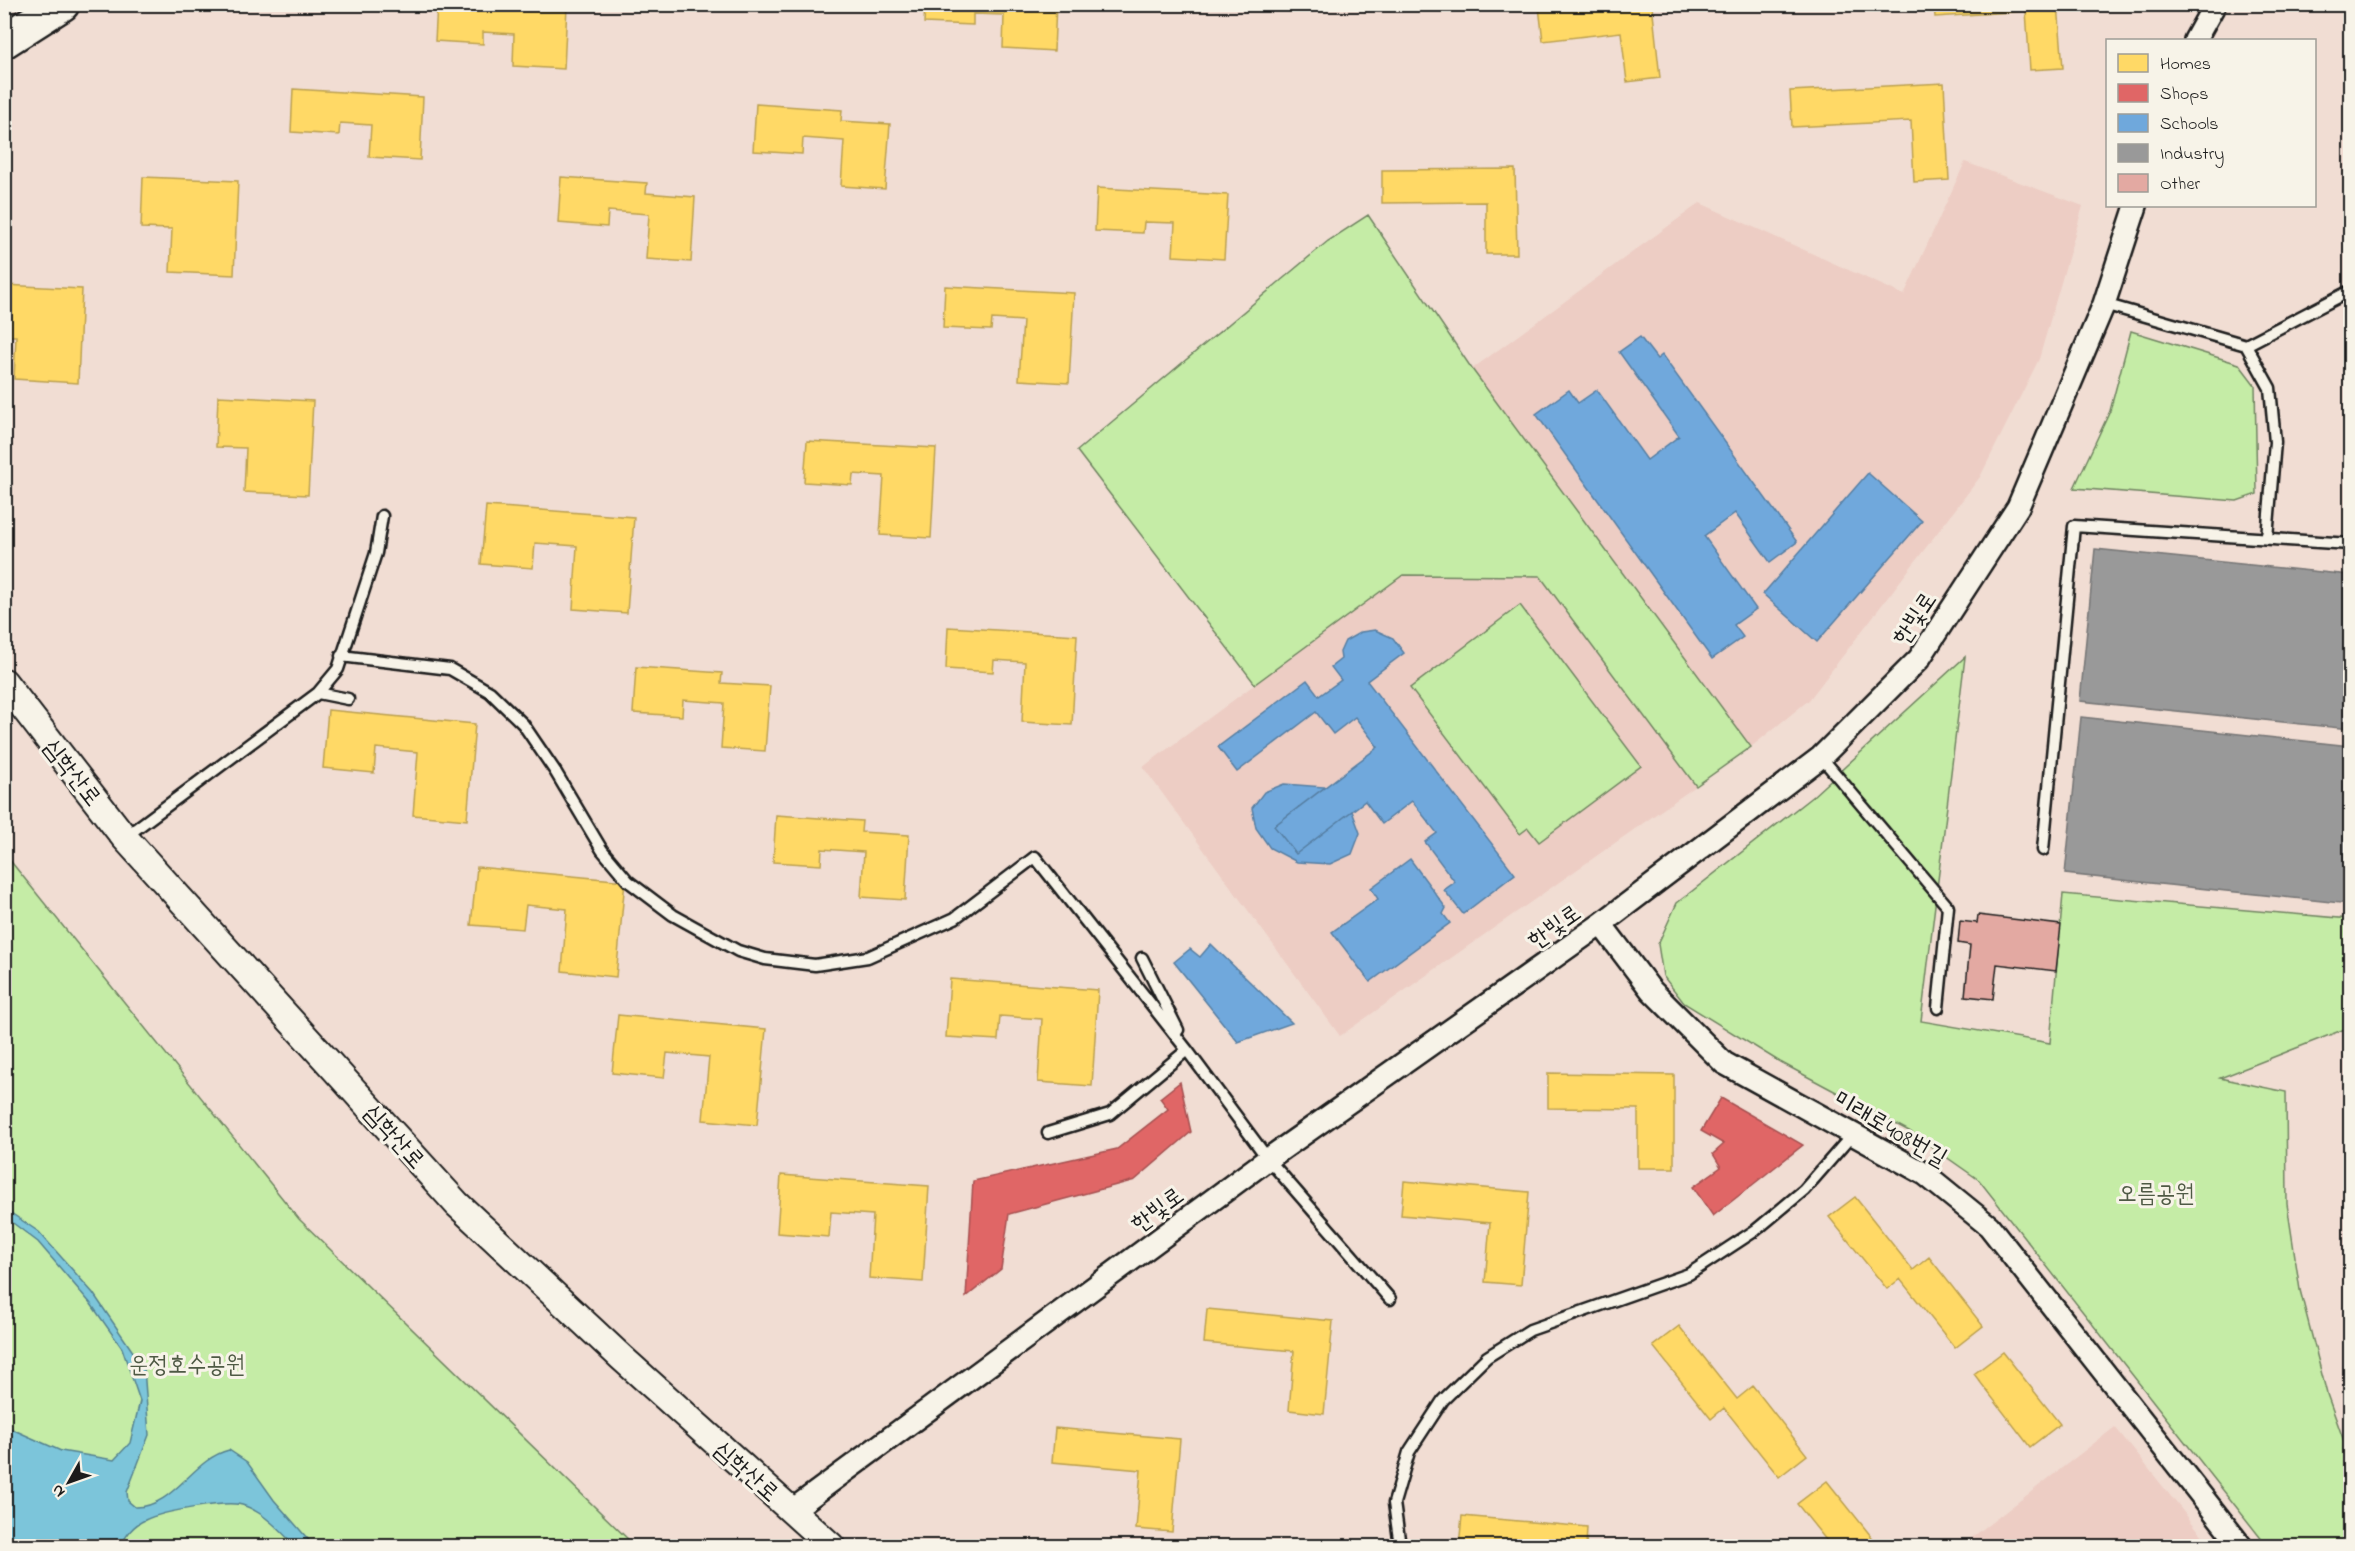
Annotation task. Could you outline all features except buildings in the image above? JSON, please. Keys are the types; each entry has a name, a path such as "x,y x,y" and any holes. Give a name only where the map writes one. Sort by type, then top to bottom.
{"main road":[{"path":"4,41 62,4"}],"street":[{"path":"2196,39 2215,4"},
{"name":"한빛로","path":"791,1511 1268,1159 1601,924 1821,757 1919,659 2018,507 2104,304 2136,207"},
{"name":"심학산로","path":"4,682 124,837 457,1204 622,1358 831,1546"},
{"name":"미래로408번길","path":"1601,924 1651,990 1724,1063 1925,1174 1989,1226 2241,1546"}],"lane":[{"path":"2104,304 2246,345 2350,291"},
{"path":"2246,345 2270,388 2275,442 2267,538"},
{"path":"124,837 318,693 338,669 376,553 382,516"},
{"path":"2043,850 2074,526 2350,544"},
{"path":"341,656 450,669 490,692 523,724 555,771 602,850 628,881 673,915 738,951 765,959 815,965 868,957 955,918 1035,857 1187,1050 1268,1159 1390,1299"},
{"path":"318,693 348,699"},
{"path":"1821,757 1948,907 1938,1008"},
{"path":"1142,958 1187,1050"},
{"path":"1048,1133 1110,1114 1187,1050"},
{"path":"1400,1546 1394,1503 1409,1452 1443,1400 1487,1357 1530,1330 1689,1274 1756,1230 1804,1190 1853,1134"}],"shaded area":[{"path":"1965,162 2083,206 2039,359 1980,477 1809,700 1751,747 1472,369 1700,203 1904,295"},
{"path":"1403,575 1540,576 1696,786 1340,1036 1143,767"},
{"path":"2115,1427 2211,1546 1961,1546"}],"green space":[{"path":"1368,215 1472,369 1751,747 1696,786 1540,576 1403,575 1255,684 1077,451 1328,241"},
{"path":"2131,331 2239,364 2255,385 2257,494 2237,501 2074,488 2110,411"},
{"path":"1520,605 1641,766 1539,842 1528,828 1520,834 1410,688"},
{"name":"오름공원","path":"1965,657 1921,1021 2050,1043 2063,894 2350,919 2350,1027 2220,1078 2286,1092 2287,1204 2300,1290 2327,1394 2350,1458 2350,1546 2267,1546 1979,1180 1909,1131 1780,1062 1684,1003 1663,976 1658,944 1677,903 1813,796"},
{"name":"운정호수공원","path":"4,853 299,1219 635,1546 5,1546"}],"water":[{"path":"5,1209 39,1232 93,1293 144,1368 149,1435 127,1492 128,1501 135,1507 161,1500 204,1463 229,1450 247,1462 274,1500 314,1546 295,1546 259,1513 245,1506 225,1504 179,1510 140,1522 120,1546 5,1546 5,1426 61,1451 114,1460 130,1443 140,1401 122,1348 91,1304 38,1242 5,1217"}]}
